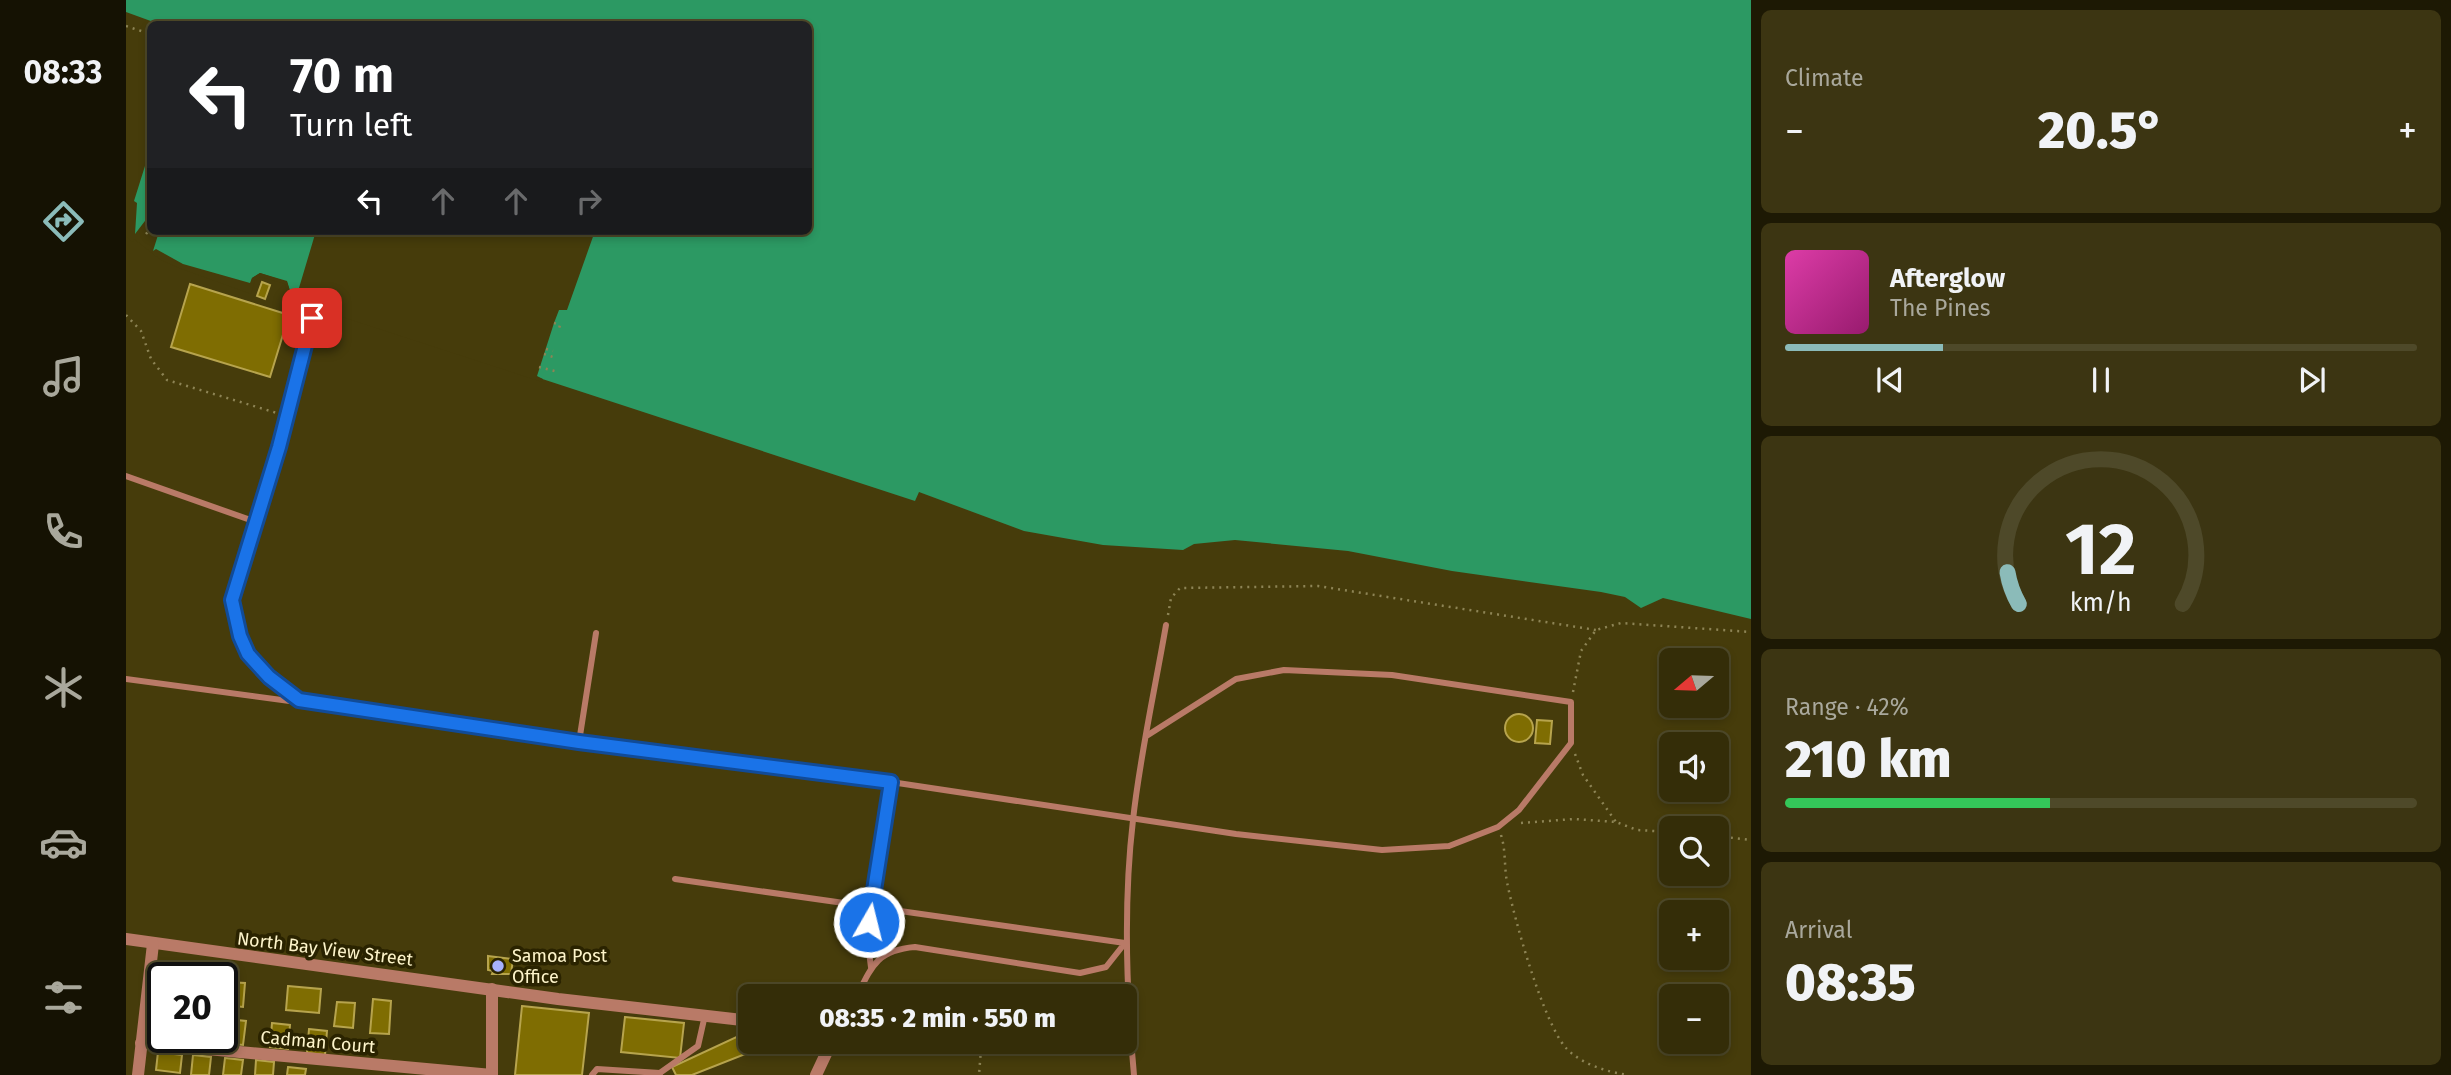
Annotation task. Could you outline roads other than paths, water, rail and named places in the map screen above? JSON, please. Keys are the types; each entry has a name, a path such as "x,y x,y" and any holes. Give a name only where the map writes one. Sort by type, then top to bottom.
{"street":[{"name":"North Bay View Street","path":"126,939 558,999 738,1019"},
{"path":"138,1075 153,944"},
{"path":"492,989 492,1075"},
{"name":"Cadman Court","path":"141,1043 492,1075"},
{"path":"816,1075 826,1054"}],"lane":[{"path":"299,700 257,666 248,654 234,618 232,600 312,318"},
{"path":"126,476 256,523"},
{"path":"1134,1075 1126,989 1125,943 1133,819 1166,625"},
{"path":"579,742 596,633"},
{"path":"126,679 299,700 579,742 891,782 1236,834 1382,850 1449,846 1498,827 1519,810 1571,743 1571,702 1392,676 1284,670 1236,679 1148,735"},
{"path":"871,967 867,937 870,906 891,782"},
{"path":"675,879 1125,943"},
{"path":"863,984 871,967 896,948 915,947 1080,973 1107,967 1125,943"},
{"path":"592,1075 597,1069 606,1068 659,1074 698,1046 705,1015"}],"place":[{"name":"Samoa Post Office","path":"498,966"}]}
